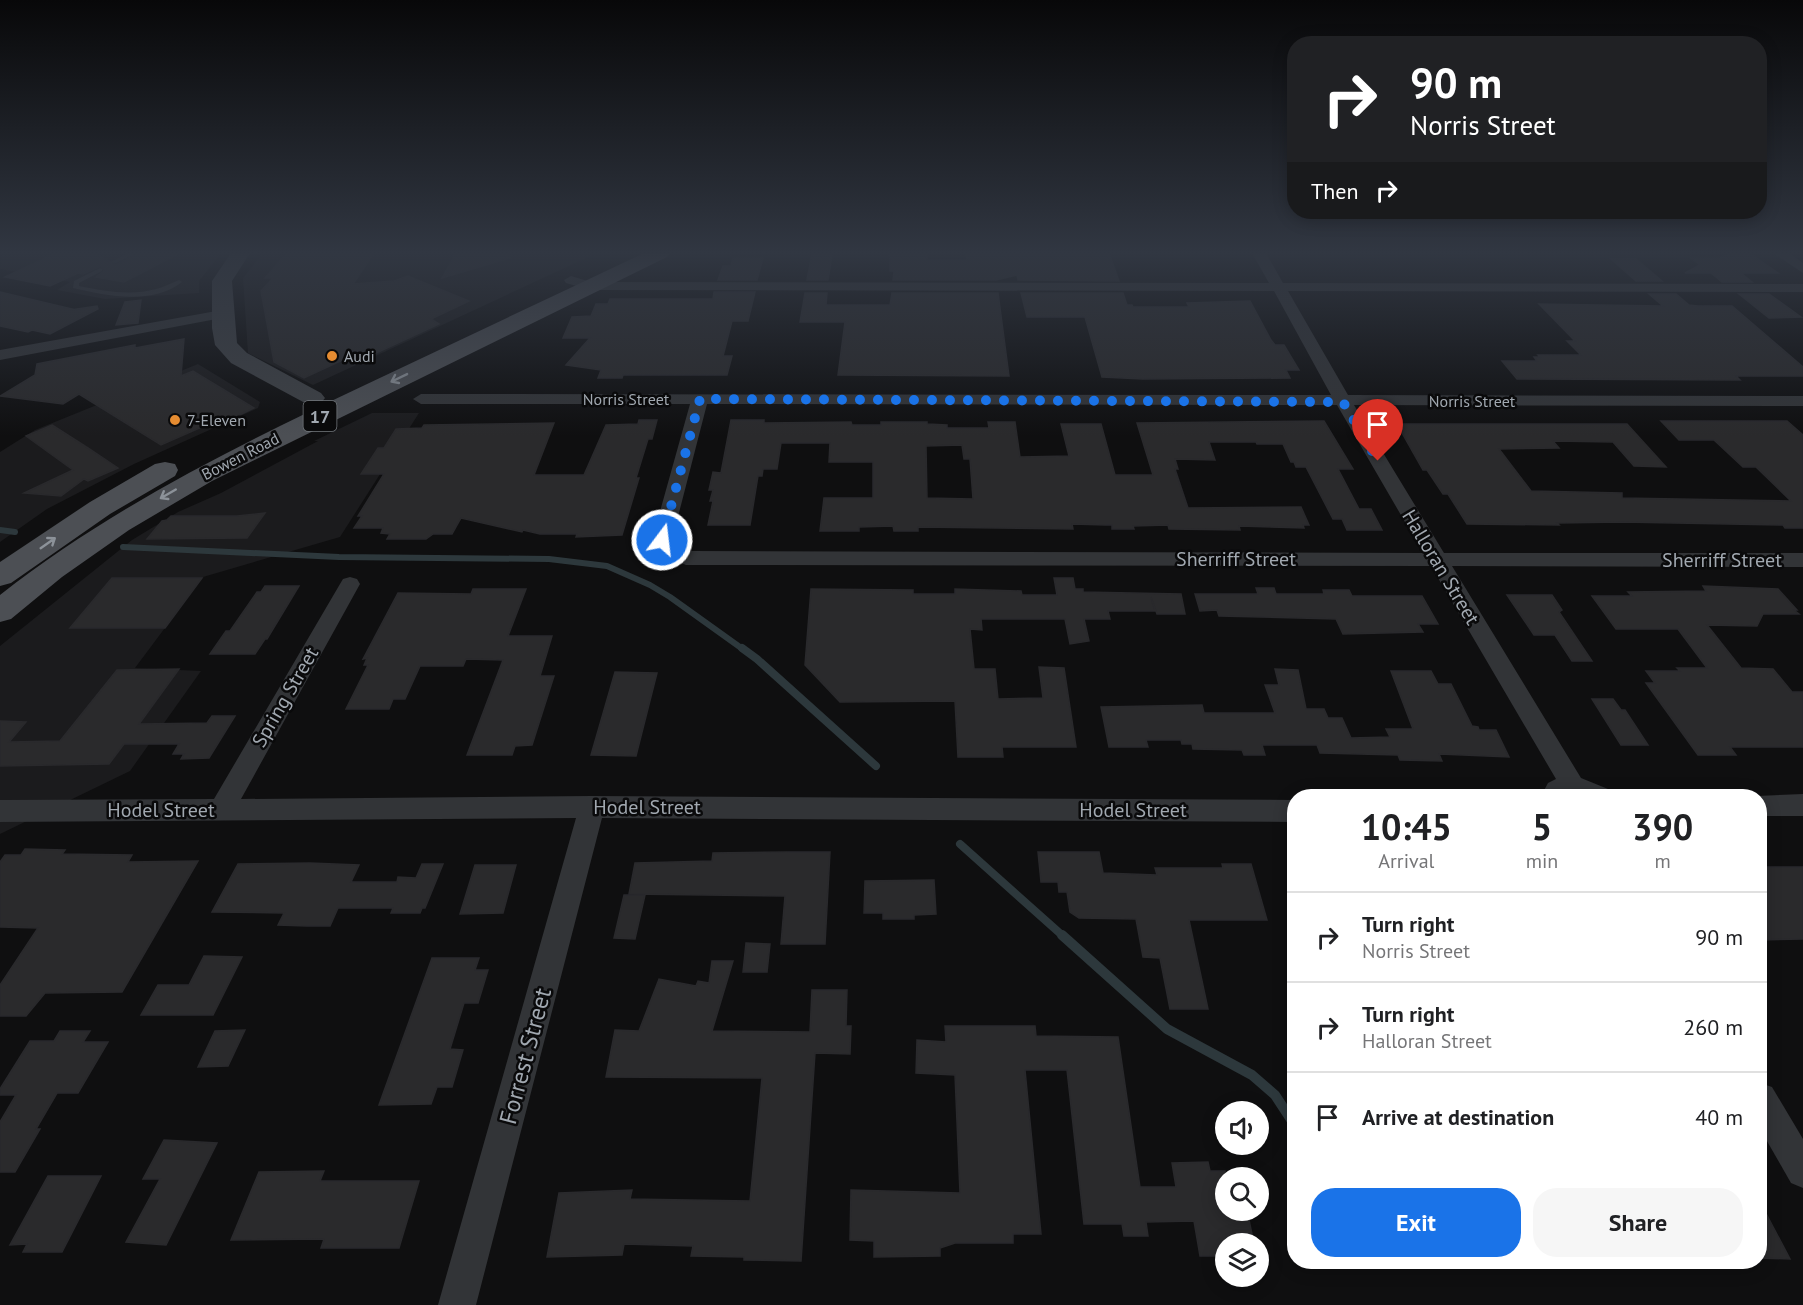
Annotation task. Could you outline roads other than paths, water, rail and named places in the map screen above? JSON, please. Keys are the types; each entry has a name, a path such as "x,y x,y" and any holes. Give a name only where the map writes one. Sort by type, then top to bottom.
{"main road":[{"path":"222,314 219,350 221,359 250,380 315,408"},
{"name":"Bowen Road","path":"0,576 99,508 150,479 315,408 514,314"},
{"name":"Bowen Road","path":"0,611 51,570 149,505 315,408"}],"street":[{"name":"Halloran Street","path":"1293,314 1437,560 1562,789"},
{"path":"0,355 222,321"},
{"name":"Norris Street","path":"421,399 1803,401"},
{"name":"Sherriff Street","path":"700,399 662,540 670,551 686,558 1803,560"},
{"name":"Spring Street","path":"220,810 350,584"},
{"path":"1767,806 1803,806"},
{"name":"Hodel Street","path":"0,812 592,807 1287,811"},
{"name":"Forrest Street","path":"457,1305 592,807"},
{"path":"1767,1112 1803,1171"}],"waterway":[{"path":"0,530 15,532"},
{"path":"123,547 339,557 549,559 607,566 650,585 670,597 744,650"},
{"path":"742,648 876,766"},
{"path":"960,844 1063,936"},
{"path":"1062,935 1167,1029 1252,1075 1275,1095 1287,1113"}],"place":[{"name":"Audi","path":"332,356"},
{"name":"7-Eleven","path":"175,420"}]}
